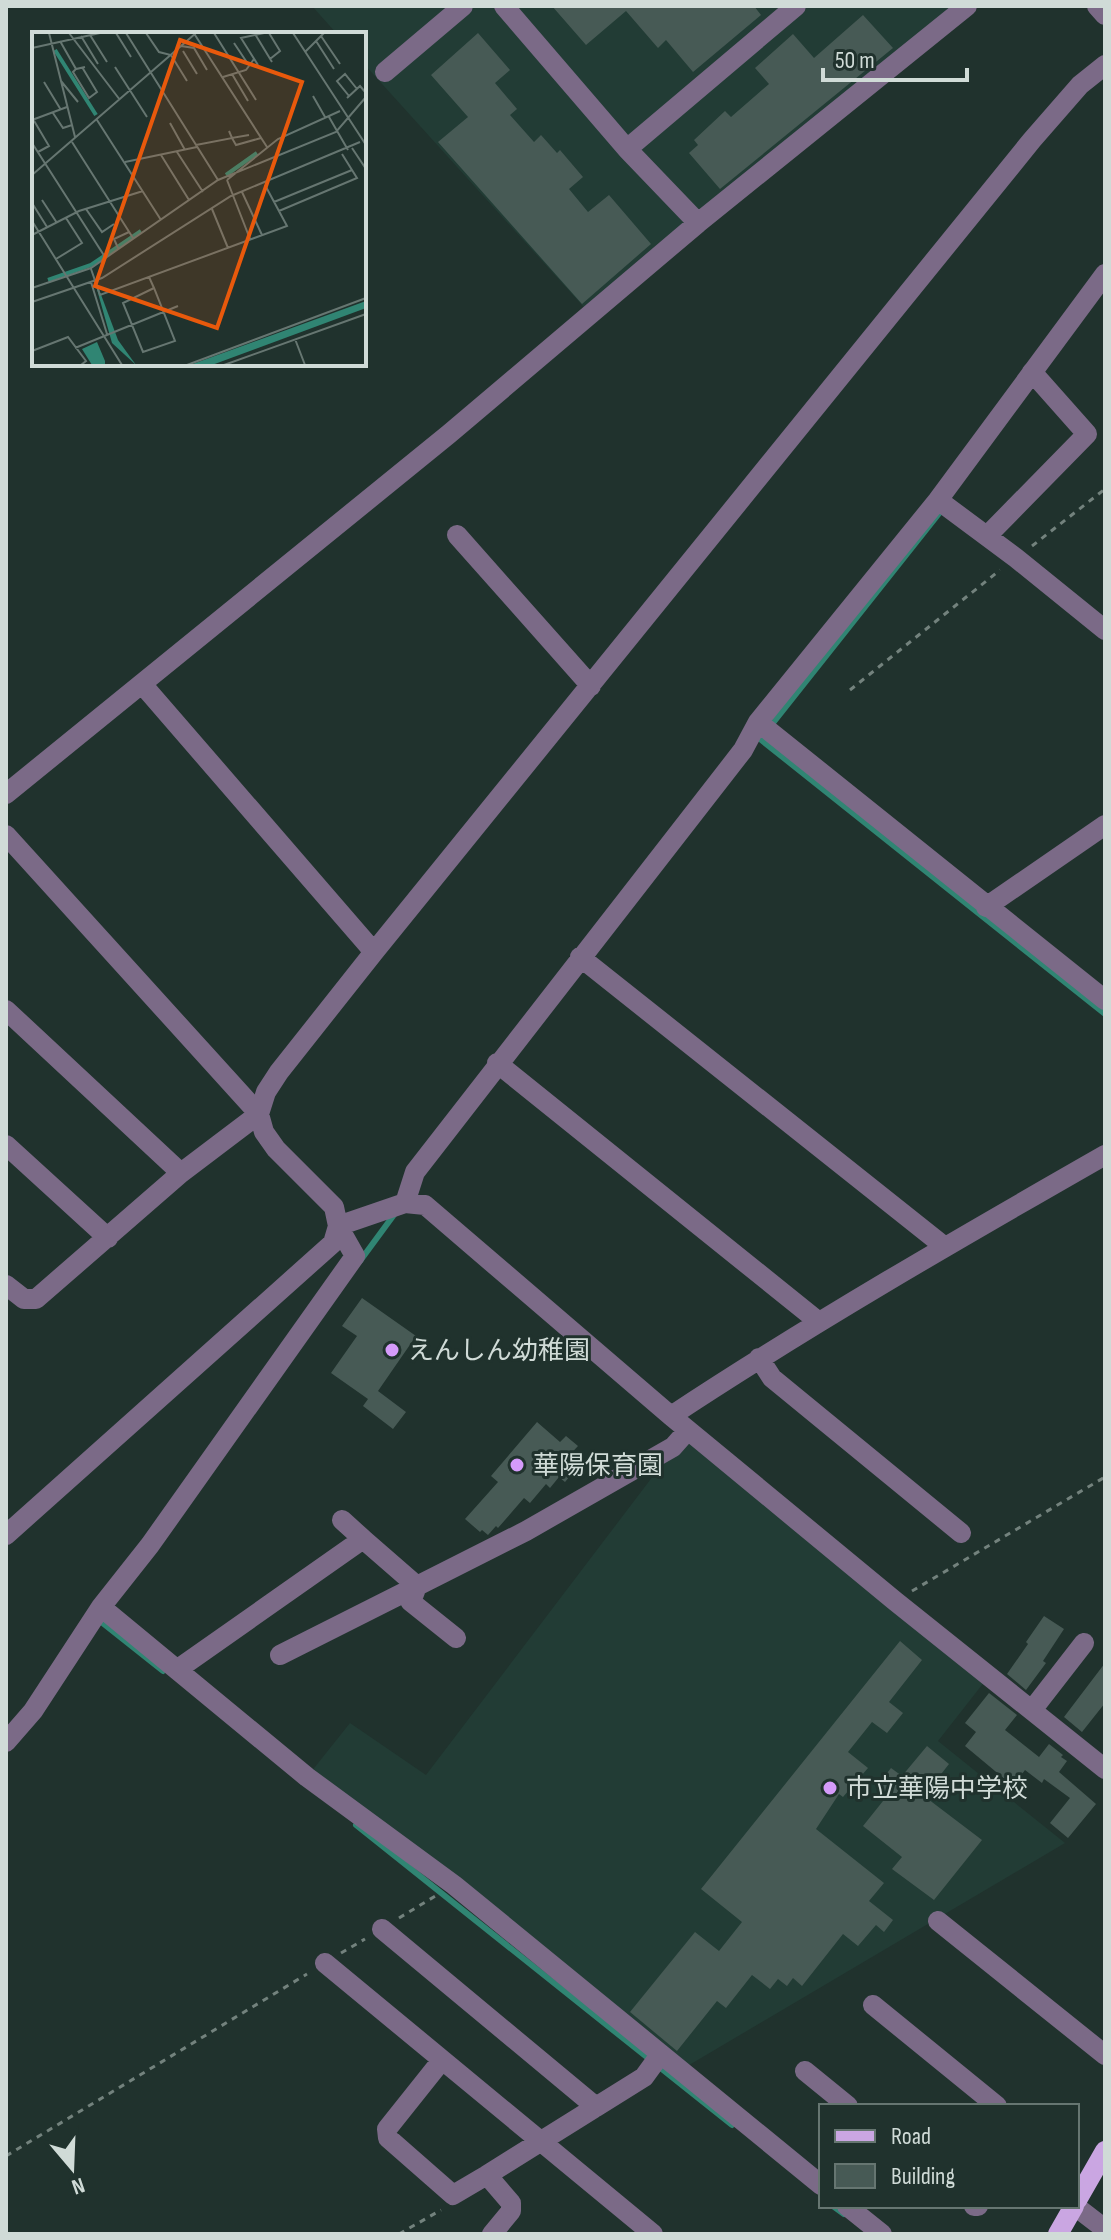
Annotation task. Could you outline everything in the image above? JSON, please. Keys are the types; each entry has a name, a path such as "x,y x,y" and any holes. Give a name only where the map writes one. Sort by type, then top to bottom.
{"main road":[{"path":"1080,2190 1105,2151"},
{"path":"1058,2234 1073,2208"}],"street":[{"path":"385,72 463,6"},
{"path":"504,6 627,149 698,223"},
{"path":"627,149 796,6"},
{"path":"6,794 449,434 698,223 967,6"},
{"path":"1097,6 1105,15"},
{"path":"9,1293 24,1299 36,1299 181,1173 259,1114 266,1092 279,1072 374,952 1032,140 1080,85 1105,65"},
{"path":"405,1203 415,1172 497,1063 743,750 758,722 938,500 1105,274"},
{"path":"987,536 1087,434 1032,372"},
{"path":"938,500 1105,630"},
{"path":"457,535 591,686"},
{"path":"142,684 374,952"},
{"path":"758,722 1105,1000"},
{"path":"986,907 1105,825"},
{"path":"6,835 259,1114 264,1132 276,1149 334,1207 338,1226 355,1256 150,1545 101,1607 33,1711 6,1742"},
{"path":"580,957 945,1247"},
{"path":"6,1010 181,1173"},
{"path":"497,1063 819,1322"},
{"path":"6,1145 108,1238"},
{"path":"671,1416 759,1358 1105,1155"},
{"path":"338,1226 405,1203 425,1205 671,1416 1105,1769"},
{"path":"6,1535 333,1243 338,1226"},
{"path":"759,1358 772,1378 961,1533"},
{"path":"280,1655 526,1531 673,1447 688,1430"},
{"path":"342,1520 417,1586"},
{"path":"178,1669 363,1539"},
{"path":"417,1586 411,1602 456,1638"},
{"path":"101,1607 307,1777 454,1885 819,2183"},
{"path":"1032,1710 1084,1643"},
{"path":"938,1921 1105,2055"},
{"path":"382,1929 596,2107"},
{"path":"325,1963 653,2234"},
{"path":"873,2005 995,2104"},
{"path":"442,2060 387,2129 388,2138 453,2195 644,2077 660,2055"},
{"path":"805,2071 846,2104"},
{"path":"487,2175 511,2203 511,2211 494,2233"},
{"path":"850,2208 882,2234"},
{"path":"1077,2208 1105,2229"}],"path":[{"path":"850,690 1105,489"},
{"path":"895,1601 1105,1477"},
{"path":"6,2156 454,1885"}],"shaded area":[{"path":"312,6 955,6 591,315 366,66 366,32 335,32"},
{"path":"688,1430 989,1676 938,1741 1065,1843 679,2071 307,1777 350,1723 426,1775"}],"building":[{"path":"552,6 754,6 761,15 693,72 666,40 658,48 626,11 586,45"},
{"path":"863,15 893,48 720,189 689,153 698,145 694,140 725,111 731,117 769,84 755,68 793,34 814,58"},
{"path":"478,33 510,70 495,83 517,109 510,115 534,142 541,135 557,153 560,150 583,177 569,189 588,212 609,195 651,244 582,304 438,142 468,117 431,75"},
{"path":"362,1298 416,1336 378,1391 406,1412 393,1429 363,1406 368,1399 331,1373 357,1336 342,1326"},
{"path":"537,1422 560,1442 566,1436 578,1446 565,1460 576,1469 565,1482 559,1477 550,1488 546,1484 530,1503 524,1498 488,1535 482,1530 480,1532 465,1519 498,1482 491,1476"},
{"path":"1044,1616 1064,1629 1043,1661 1046,1663 1026,1690 1007,1674"},
{"path":"900,1641 922,1660 889,1702 903,1713 887,1733 872,1722 848,1752 868,1768 843,1797 839,1794 816,1829 884,1883 869,1901 893,1920 884,1932 876,1925 858,1946 843,1934 802,1986 793,1978 787,1986 778,1979 770,1989 752,1975 726,2008 717,2001 677,2051 630,2012 695,1932 719,1951 742,1922 701,1889"},
{"path":"1105,1663 1105,1703 1082,1732 1064,1717"},
{"path":"989,1693 1017,1715 1005,1730 1039,1757 1049,1744 1063,1755 1061,1757 1067,1761 1059,1772 1096,1804 1068,1838 1050,1823 1070,1798 1025,1770 1013,1786 965,1746 976,1732 965,1723"},
{"path":"927,1746 949,1764 924,1796 982,1840 934,1900 892,1869 902,1857 863,1826 887,1796 876,1787 891,1768 902,1776"}],"waterway":[{"path":"769,728 941,511"},
{"path":"760,739 1105,1014"},
{"path":"360,1261 396,1212"},
{"path":"100,1621 163,1671"},
{"path":"356,1825 732,2125"},
{"path":"836,2208 844,2214"}],"place":[{"name":"えんしん幼稚園","path":"392,1350"},
{"name":"華陽保育園","path":"517,1465"},
{"name":"市立華陽中学校","path":"830,1788"}]}
